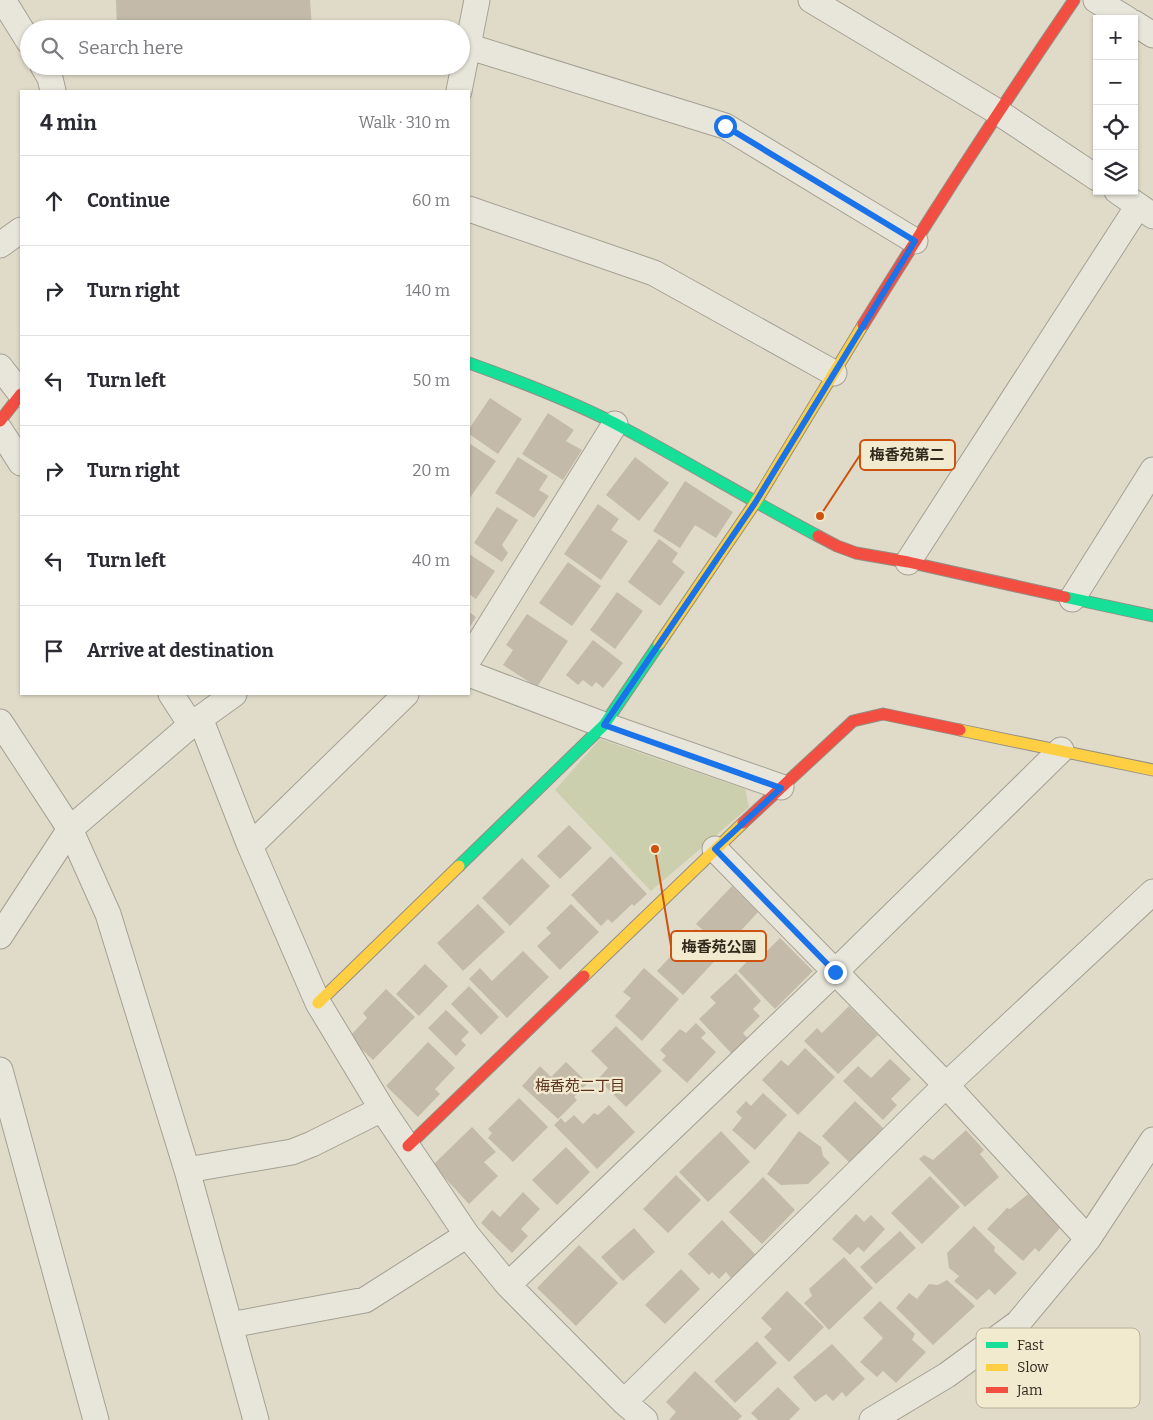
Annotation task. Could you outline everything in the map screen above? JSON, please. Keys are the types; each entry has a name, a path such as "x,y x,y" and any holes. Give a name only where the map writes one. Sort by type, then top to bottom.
{"street":[{"path":"3,0 20,27"},
{"path":"470,32 477,0"},
{"path":"811,0 998,112 1093,175"},
{"path":"318,1003 604,725 755,503 915,241 998,112 1074,0"},
{"path":"1096,0 1120,15"},
{"path":"1138,25 1153,34"},
{"path":"470,47 725,126 915,241"},
{"path":"48,75 53,90"},
{"path":"458,90 461,75"},
{"path":"908,562 1145,211 1123,195"},
{"path":"470,209 654,273 834,373"},
{"path":"0,245 20,231"},
{"path":"470,365 545,391 615,424 755,503 837,546 856,553 908,562 1153,616"},
{"path":"0,368 20,393"},
{"path":"0,421 20,395"},
{"path":"470,656 615,424"},
{"path":"0,430 20,461"},
{"path":"1072,599 1153,470"},
{"path":"470,674 604,725 781,788"},
{"path":"172,695 196,722 318,1003 382,1109 467,1235 508,1285 624,1402 645,1420"},
{"path":"0,936 70,829 196,722 233,695"},
{"path":"250,846 405,695"},
{"path":"408,1146 715,849 853,721 883,714 1153,770"},
{"path":"0,722 70,829 108,914 186,1170 256,1420"},
{"path":"508,1285 835,972 1061,750"},
{"path":"715,849 946,1085 1088,1239"},
{"path":"624,1402 946,1085 1153,892"},
{"path":"0,1070 96,1420"},
{"path":"186,1170 292,1152 382,1109"},
{"path":"1011,1328 1018,1323 1088,1239 1153,1140"},
{"path":"230,1325 365,1300 467,1235"},
{"path":"872,1420 947,1375 976,1354"}],"green space":[{"path":"600,739 745,789 749,807 651,891 555,790"}],"building":[{"path":"116,0 310,0 311,20 117,20"},
{"path":"490,398 522,419 498,454 470,435 470,428"},
{"path":"548,413 574,430 566,441 582,450 563,480 522,454"},
{"path":"470,444 496,461 470,498"},
{"path":"518,457 548,476 539,490 549,496 534,518 495,493"},
{"path":"635,457 669,483 639,521 606,495"},
{"path":"685,481 733,512 716,538 695,525 680,548 653,531"},
{"path":"598,504 619,519 611,530 628,541 601,580 564,554"},
{"path":"497,507 518,520 502,545 508,553 502,562 474,543"},
{"path":"659,539 678,553 672,562 685,572 660,606 628,582"},
{"path":"470,555 495,571 476,599 470,595"},
{"path":"568,562 601,586 572,626 539,603"},
{"path":"617,592 643,611 615,649 590,630"},
{"path":"470,613 476,617 470,626"},
{"path":"527,614 568,641 537,687 503,665 513,650 506,645"},
{"path":"593,640 623,663 603,688 596,682 592,687 583,680 578,685 566,675"},
{"path":"569,825 592,848 560,879 537,856"},
{"path":"611,856 647,894 634,906 632,904 612,923 608,919 601,926 571,895"},
{"path":"522,858 550,886 510,926 482,898"},
{"path":"732,886 758,912 736,936 740,939 727,952 696,924"},
{"path":"478,904 505,932 463,971 437,943"},
{"path":"571,904 599,932 560,970 537,946 551,933 546,928"},
{"path":"696,929 722,953 683,995 657,971"},
{"path":"780,938 813,971 775,1009 738,971 752,956 759,959"},
{"path":"523,951 549,977 507,1018 469,979 480,968 492,981"},
{"path":"425,964 448,986 419,1016 396,994"},
{"path":"644,968 679,999 642,1041 615,1016 631,998 623,992"},
{"path":"736,973 761,1001 753,1009 760,1016 743,1033 748,1039 732,1054 699,1019 716,1003 710,997"},
{"path":"469,986 499,1017 481,1035 451,1004"},
{"path":"386,989 415,1017 373,1060 349,1037 367,1018 363,1013"},
{"path":"849,1006 878,1035 838,1074 804,1041 817,1028 822,1033"},
{"path":"446,1010 469,1032 461,1040 466,1045 456,1056 428,1028"},
{"path":"696,1023 706,1033 701,1038 716,1052 687,1083 662,1060 666,1056 660,1050 680,1029 686,1033"},
{"path":"616,1026 662,1071 626,1107 598,1079 608,1068 591,1051"},
{"path":"428,1042 455,1068 435,1089 440,1094 418,1117 386,1086"},
{"path":"805,1048 835,1077 798,1115 762,1080 781,1060 788,1066"},
{"path":"890,1059 911,1079 891,1099 897,1105 883,1120 843,1081 858,1066 871,1078"},
{"path":"566,1062 588,1083 574,1097 577,1100 558,1119 522,1086 540,1066 551,1077"},
{"path":"763,1093 787,1115 755,1150 732,1130 742,1118 736,1112 746,1101 751,1106"},
{"path":"519,1098 548,1127 513,1162 488,1138 492,1133 488,1129"},
{"path":"855,1101 883,1128 850,1163 822,1136"},
{"path":"609,1105 635,1132 597,1169 554,1125 561,1118 565,1123 574,1115 583,1124 594,1113 598,1115"},
{"path":"472,1127 496,1152 484,1162 498,1176 469,1204 433,1165"},
{"path":"966,1130 984,1150 980,1154 999,1177 965,1207 919,1159 924,1155 933,1160"},
{"path":"721,1131 750,1162 708,1202 679,1172"},
{"path":"799,1131 821,1147 823,1156 830,1163 808,1184 781,1185 767,1174"},
{"path":"566,1147 590,1172 557,1205 532,1180"},
{"path":"676,1175 701,1200 668,1233 643,1209"},
{"path":"930,1176 960,1207 922,1244 891,1213"},
{"path":"763,1177 795,1210 762,1244 729,1212"},
{"path":"523,1192 540,1209 521,1229 528,1236 512,1253 481,1223 492,1210 500,1217"},
{"path":"1028,1194 1060,1228 1039,1252 1035,1248 1023,1261 987,1229 1007,1208 1010,1209"},
{"path":"856,1214 864,1222 871,1215 885,1229 864,1252 858,1247 850,1255 832,1239"},
{"path":"722,1220 755,1254 731,1278 726,1272 719,1279 712,1272 709,1275 688,1254"},
{"path":"974,1226 995,1247 994,1251 1017,1273 995,1295 989,1289 977,1300 954,1281 959,1276 949,1268 947,1253"},
{"path":"634,1228 655,1252 623,1281 601,1257"},
{"path":"900,1231 916,1248 876,1284 860,1267"},
{"path":"579,1245 618,1283 576,1326 537,1288"},
{"path":"844,1257 873,1288 829,1330 804,1303 812,1296 809,1289"},
{"path":"681,1269 700,1289 665,1324 645,1305"},
{"path":"947,1280 975,1306 933,1345 896,1308 909,1293 917,1299 929,1284 938,1285"},
{"path":"787,1291 824,1327 789,1362 764,1337 772,1329 761,1318"},
{"path":"880,1301 915,1334 912,1340 926,1352 896,1383 883,1371 877,1377 860,1362 883,1338 863,1318"},
{"path":"757,1341 777,1363 735,1403 714,1381"},
{"path":"832,1344 865,1379 846,1397 842,1392 833,1401 826,1394 815,1402 793,1377"},
{"path":"695,1371 742,1416 738,1420 669,1420 676,1412 666,1402"},
{"path":"778,1387 800,1409 789,1420 758,1420 751,1413"}],"traffic: fast":[{"path":"470,363 544,391 616,424 818,536"},
{"path":"1065,597 1153,616"},
{"path":"459,866 604,725 659,644"}],"traffic: slow":[{"path":"659,644 755,503 863,325"},
{"path":"960,730 1153,770"},
{"path":"584,976 743,823"},
{"path":"318,1003 459,866"}],"traffic: jam":[{"path":"863,325 967,161 1074,0"},
{"path":"0,421 20,395"},
{"path":"818,536 856,553 908,562 1065,597"},
{"path":"743,823 853,721 883,714 960,730"},
{"path":"408,1146 584,976"}],"place":[{"name":"梅香苑第二","path":"820,516"},
{"name":"梅香苑公園","path":"655,849"}],"district":[{"name":"梅香苑二丁目","path":"580,1086"}],"route":[{"path":"725,126 915,241 755,503 604,725 781,788 715,849 835,972"}]}
